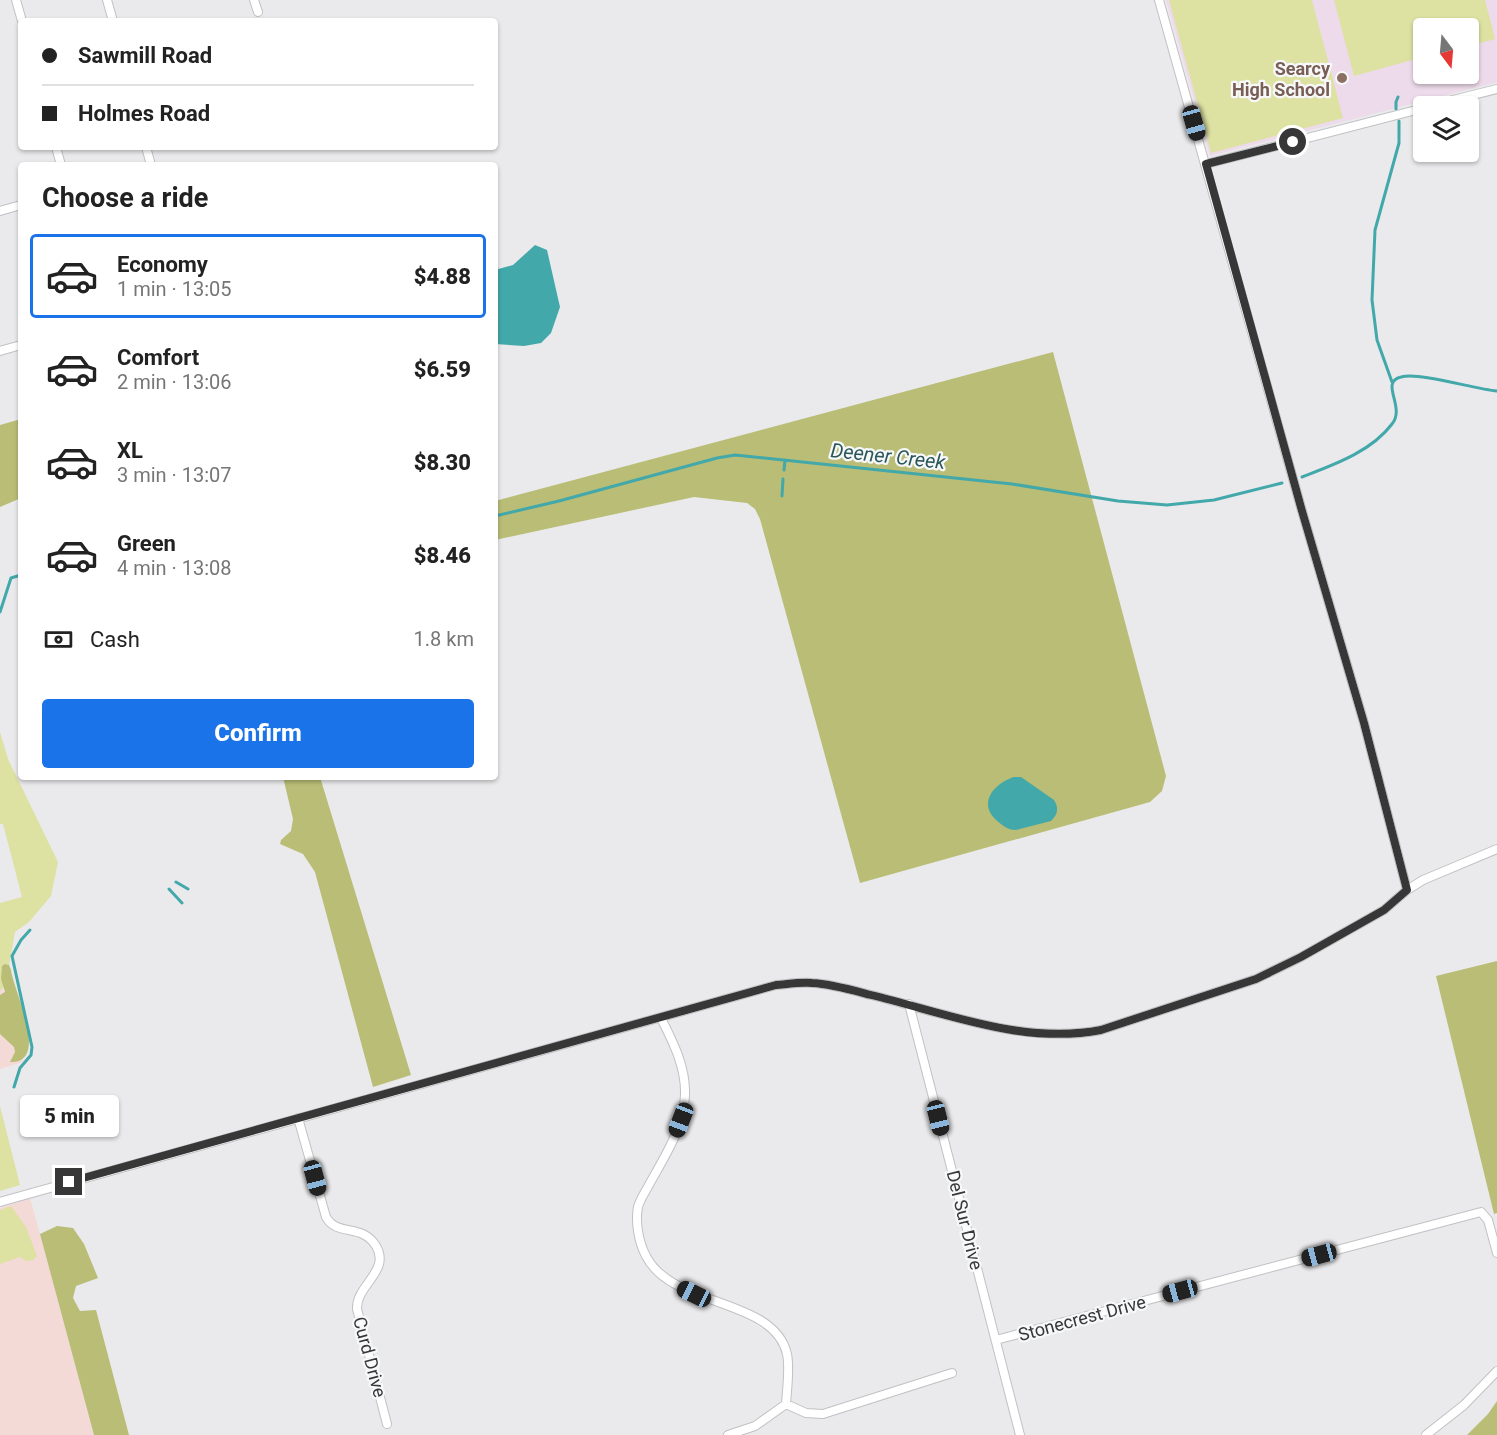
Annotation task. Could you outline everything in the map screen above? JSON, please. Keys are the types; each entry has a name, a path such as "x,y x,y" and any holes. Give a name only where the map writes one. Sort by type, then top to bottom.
{"street":[{"path":"16,0 20,18"},
{"path":"107,0 112,18"},
{"path":"254,0 258,12"},
{"path":"1159,0 1302,511 1364,723 1407,890"},
{"path":"1469,96 1497,89"},
{"path":"1206,164 1413,111"},
{"path":"0,211 18,206"},
{"path":"0,351 18,346"},
{"path":"0,1202 776,985 811,982 843,988 1026,1033 1083,1034 1101,1030 1256,979 1301,957 1384,910 1407,890 1438,872 1497,849"},
{"name":"Del Sur Drive","path":"909,1004 1020,1435"},
{"path":"661,1018 674,1043 681,1065 685,1097 681,1120 673,1141 640,1202 637,1223 639,1237 646,1256 656,1271 675,1284 751,1316 775,1333 788,1357 786,1404"},
{"name":"Curd Drive","path":"298,1118 329,1223 333,1227 356,1230 365,1234 378,1251 380,1264 378,1270 358,1299 357,1309 387,1424"},
{"name":"Stonecrest Drive","path":"996,1340 1481,1212 1488,1220 1497,1253"},
{"path":"1426,1435 1464,1405 1497,1371"},
{"path":"786,1404 806,1413 823,1414 952,1373"},
{"path":"728,1435 755,1426 786,1404"}],"shaded area":[{"name":"Searcy High School","path":"1166,0 1497,0 1497,82 1443,96 1413,96 1413,104 1210,156"},
{"path":"3,989 23,1062 0,1069 0,990"},
{"path":"30,1198 94,1435 0,1435 0,1208"}],"green space":[{"path":"1169,0 1312,0 1343,118 1211,153"},
{"path":"1334,0 1485,0 1495,39 1479,43 1479,18 1413,18 1413,60 1354,76"},
{"path":"1053,352 1166,776 1162,791 1150,802 860,883 760,519 755,509 747,503 694,497 498,539 498,500"},
{"path":"18,420 18,499 0,507 0,425"},
{"path":"0,732 8,759 58,862 51,896 29,922 15,932 9,965 5,964 3,989 0,990 0,903 22,897 3,824 0,824"},
{"path":"284,780 321,780 411,1075 373,1087 315,872 303,854 280,844 281,840 291,831 293,819"},
{"path":"1497,961 1497,1213 1494,1214 1436,976"},
{"path":"9,965 11,970 27,1024 29,1039 28,1051 22,1059 10,1062 15,1052 14,1047 0,1034 0,995 5,992 1,979 2,966"},
{"path":"0,1106 20,1185 0,1191"},
{"path":"11,1206 26,1227 37,1256 33,1260 26,1261 20,1257 0,1264 0,1210"},
{"path":"57,1226 73,1228 84,1244 98,1278 76,1286 73,1298 80,1311 96,1310 129,1435 94,1435 40,1234"},
{"path":"1497,1401 1497,1435 1467,1435 1488,1414"}],"water":[{"path":"535,245 547,250 560,307 551,333 541,343 524,346 498,344 498,269 513,265"},
{"path":"1014,777 1021,777 1054,800 1057,811 1051,821 1013,830 995,819 988,806 991,794 995,788"}],"waterway":[{"path":"1396,109 1398,97"},
{"path":"1392,382 1377,340 1372,300 1375,230 1399,143 1399,121"},
{"name":"Deener Creek","path":"1302,477 1351,456 1383,434 1396,417 1392,384 1401,377 1421,377 1497,391"},
{"name":"Deener Creek","path":"498,515 735,455 1012,484 1118,501 1167,505 1214,500 1282,483"},
{"path":"784,470 785,460"},
{"path":"782,496 783,479"},
{"name":"Deener Creek","path":"0,612 11,578 18,576"},
{"path":"176,882 188,889"},
{"path":"169,889 182,903"},
{"path":"14,1087 20,1068 31,1055 32,1047 12,956 30,930"}],"place":[{"name":"Searcy High School","path":"1342,78"}],"route":[{"path":"69,1182 776,985 811,982 1026,1033 1083,1034 1256,979 1301,957 1384,910 1397,900 1407,890 1397,848 1364,723 1302,511 1206,164 1293,142"}]}
